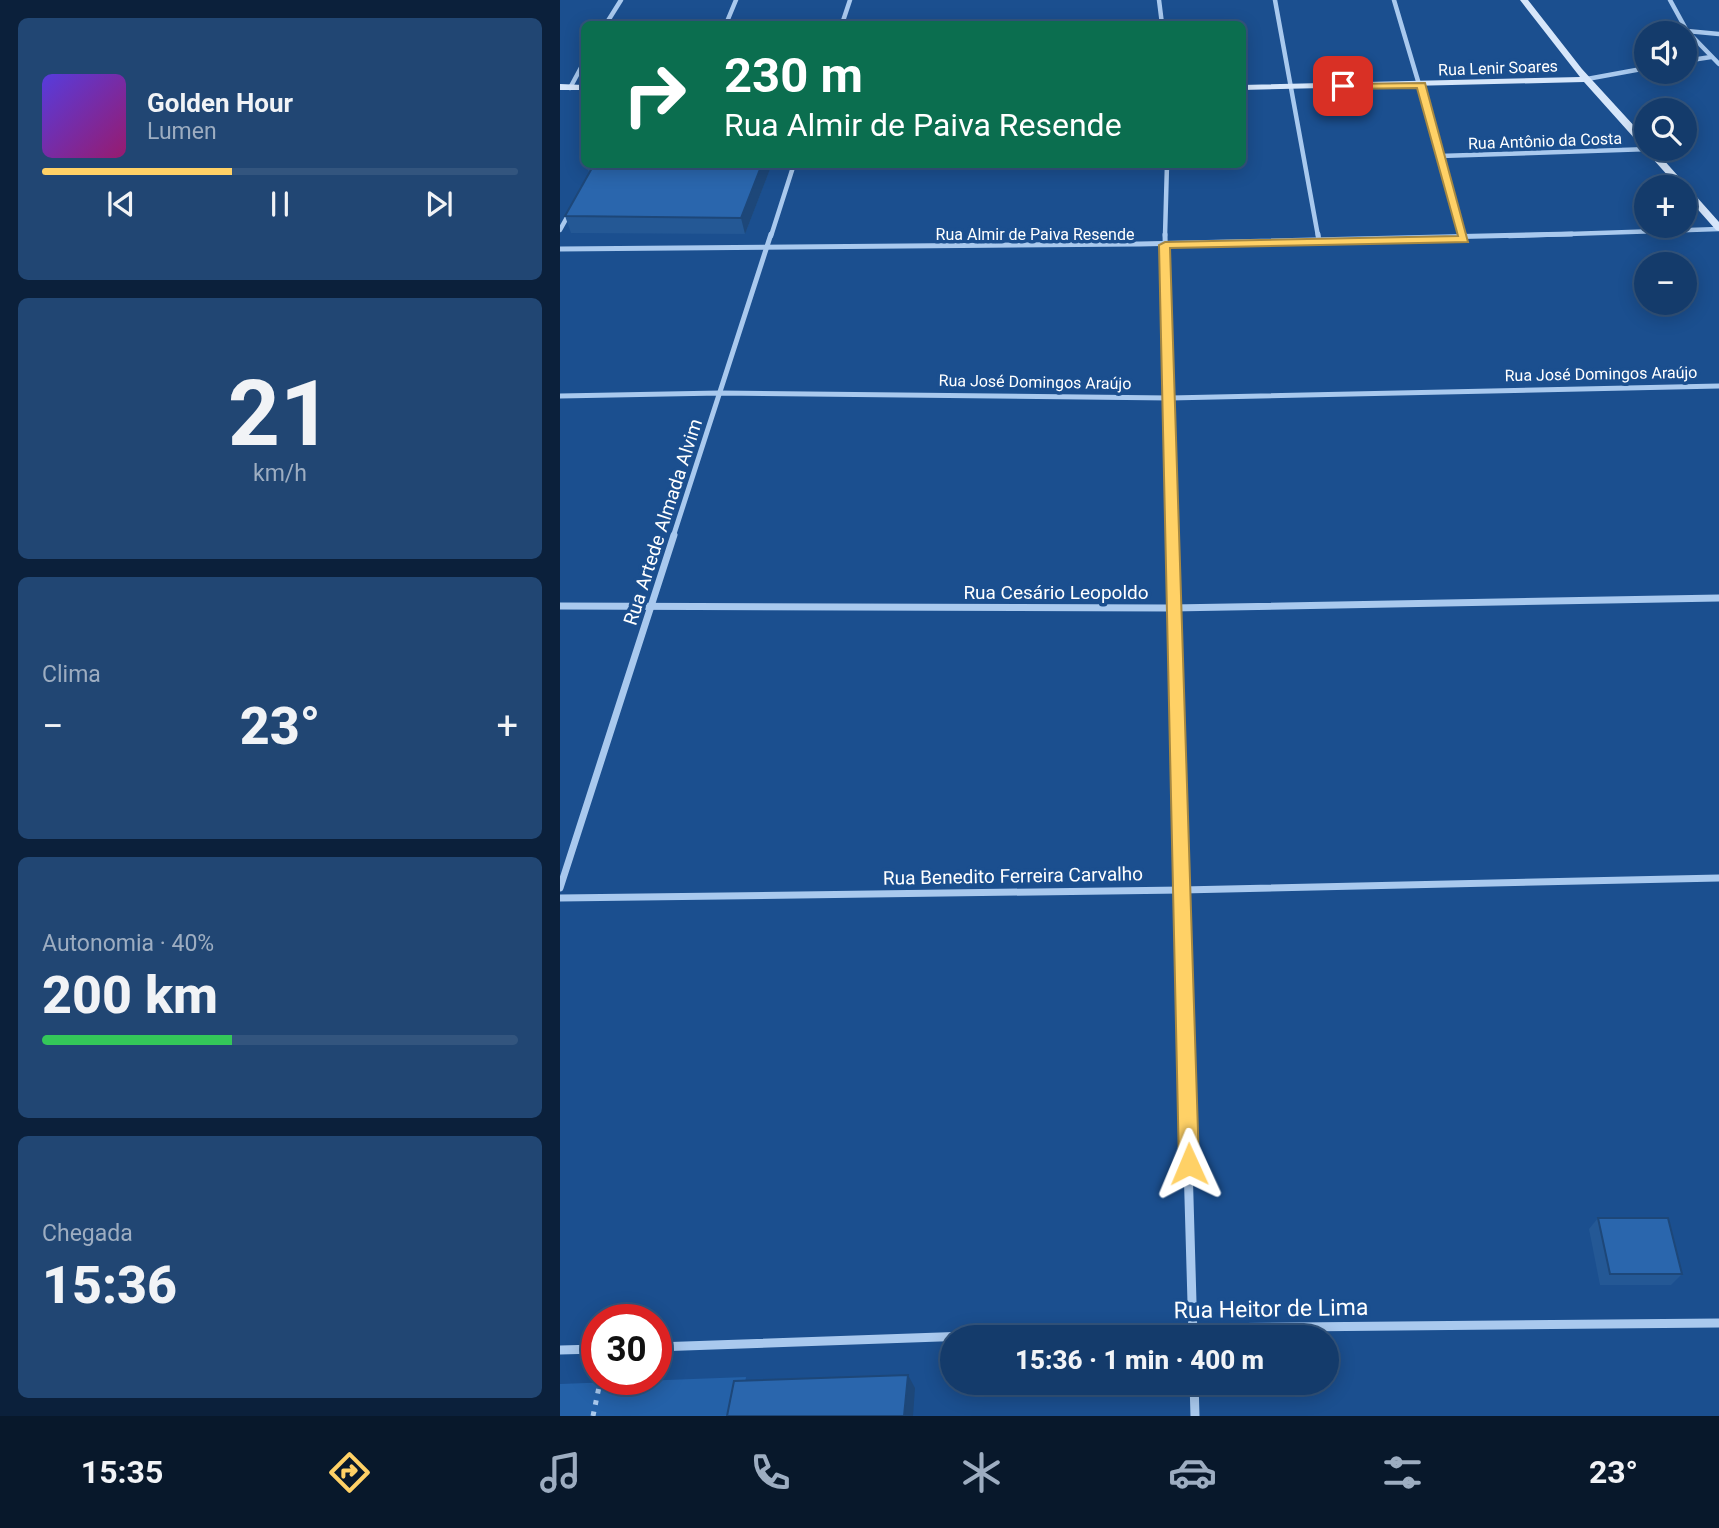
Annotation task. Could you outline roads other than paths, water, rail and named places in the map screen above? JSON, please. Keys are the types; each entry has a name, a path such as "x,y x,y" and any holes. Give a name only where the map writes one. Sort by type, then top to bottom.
{"street":[{"path":"608,21 621,0"},
{"path":"727,21 736,0"},
{"path":"843,21 850,0"},
{"path":"1159,0 1162,21"},
{"path":"1275,0 1320,242"},
{"path":"1394,0 1465,239"},
{"path":"1524,0 1587,79 1634,131"},
{"path":"1670,0 1681,21"},
{"path":"1697,33 1719,34"},
{"path":"1697,42 1719,64"},
{"path":"1697,59 1711,57"},
{"path":"565,88 581,66"},
{"path":"1587,79 1634,70"},
{"name":"Rua Lenir Soares","path":"1246,88 1587,79"},
{"name":"Rua Antônio da Costa","path":"1440,156 1634,149"},
{"path":"1660,161 1673,175"},
{"name":"Rua Artede Almada Alvim","path":"560,888 654,605 793,168"},
{"path":"1167,168 1165,245 1172,608 1193,1325"},
{"path":"1697,203 1719,228"},
{"path":"560,230 572,208"},
{"name":"Rua Almir de Paiva Resende","path":"560,248 1165,245 1465,239 1719,228"},
{"name":"Rua José Domingos Araújo","path":"560,396 720,393 1170,398 1719,386"},
{"name":"Rua Cesário Leopoldo","path":"560,606 1172,608 1719,598"},
{"name":"Rua Benedito Ferreira Carvalho","path":"560,898 1182,890 1719,878"},
{"name":"Rua Heitor de Lima","path":"1339,1330 1719,1323"},
{"name":"Rua Heitor de Lima","path":"672,1347 940,1340"},
{"path":"560,1350 581,1349"},
{"path":"1194,1395 1195,1416"}]}
